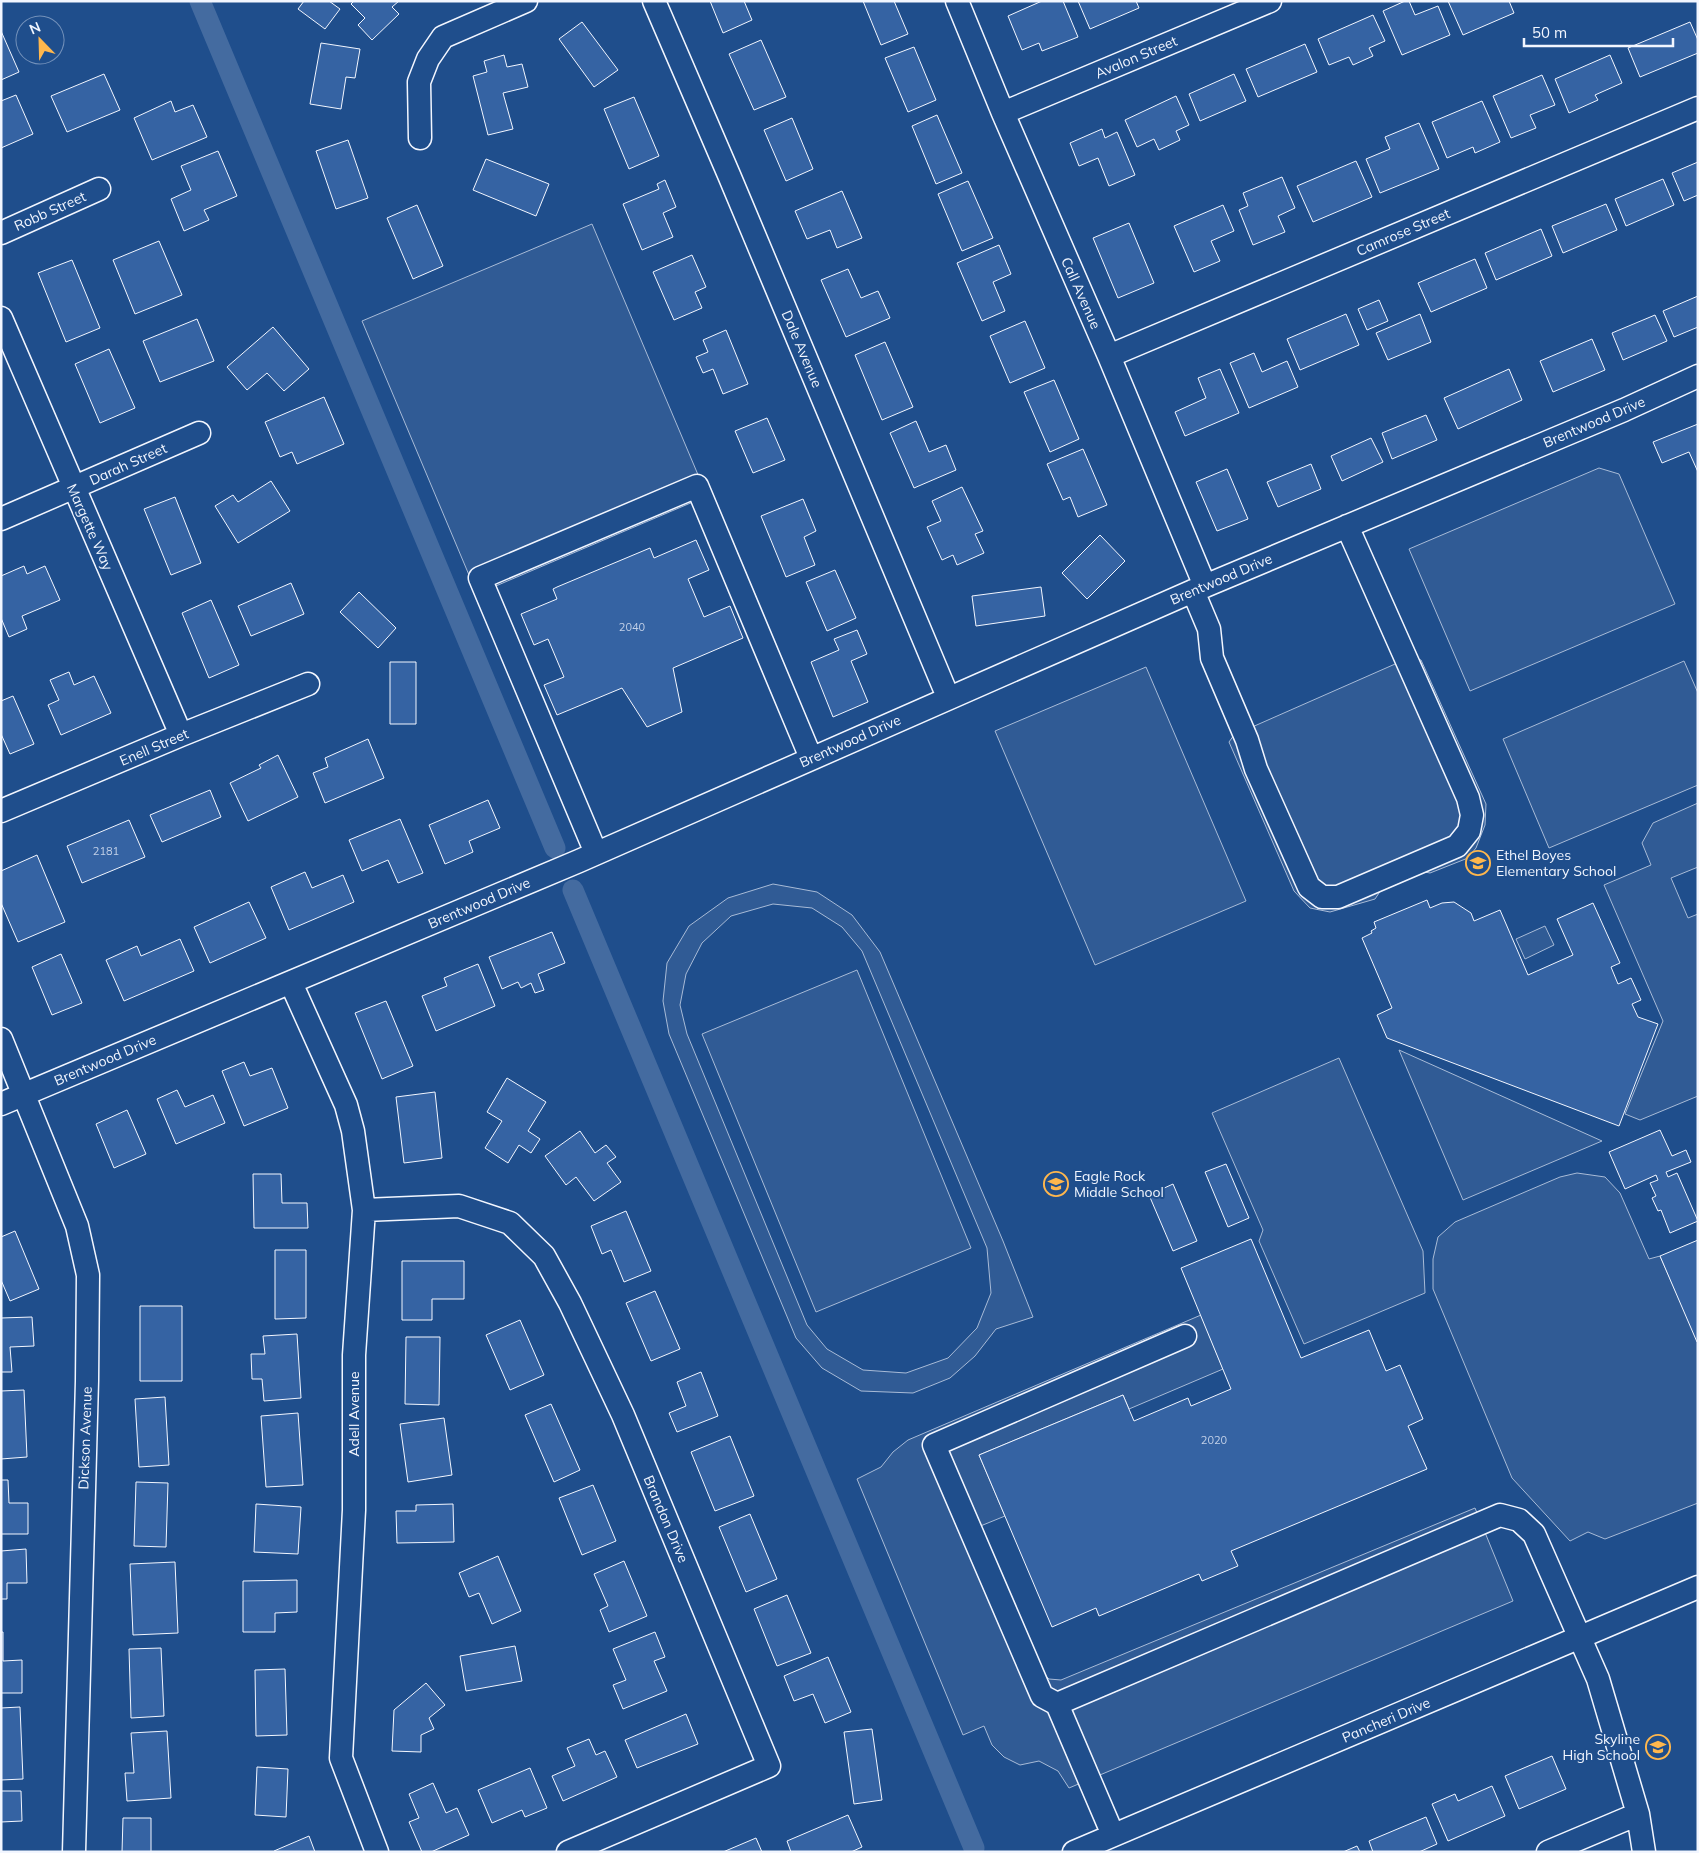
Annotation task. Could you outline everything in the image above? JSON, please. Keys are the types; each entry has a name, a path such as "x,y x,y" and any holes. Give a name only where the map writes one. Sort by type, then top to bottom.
{"street":[{"path":"420,138 419,82 428,59 443,37 526,1"},
{"name":"Dale Avenue","path":"654,1 733,184 948,698"},
{"name":"Call Avenue","path":"957,1 1003,113 1109,356 1199,588 1209,629 1212,658 1248,740 1256,769 1309,887 1322,897 1338,897 1457,846 1468,831 1472,816 1468,798 1348,526"},
{"name":"Avalon Street","path":"1003,113 1270,1"},
{"name":"Camrose Street","path":"1109,356 1698,108"},
{"name":"Robb Street","path":"1,233 99,189"},
{"name":"Margette Way","path":"1,318 181,736"},
{"name":"Brentwood Drive","path":"1,1104 596,853 1199,588 1624,410 1698,376"},
{"name":"Darah Street","path":"1,519 199,433"},
{"path":"596,853 480,578 697,486 811,758"},
{"name":"Enell Street","path":"1,811 308,684"},
{"name":"Adell Avenue","path":"291,982 346,1105 353,1131 364,1210 354,1355 354,1510 341,1758 377,1852"},
{"name":"Dickson Avenue","path":"1,1039 77,1226 88,1275 74,1852"},
{"name":"Brandon Drive","path":"364,1210 459,1206 510,1223 544,1256 570,1303 623,1415 769,1766 568,1852"},
{"path":"1113,1835 1057,1704 1042,1696 934,1444 1185,1336"},
{"path":"1057,1704 1500,1515 1520,1520 1534,1534 1598,1679 1638,1814 1644,1852"},
{"name":"Pancheri Drive","path":"1074,1852 1698,1587"},
{"path":"1548,1852 1638,1814"}],"shaded area":[{"path":"592,224 707,496 477,594 362,321"},
{"path":"1599,468 1619,474 1675,604 1470,691 1409,549"},
{"path":"1411,657 1421,660 1486,804 1485,825 1476,848 1468,858 1430,873 1414,870 1387,881 1375,899 1330,912 1310,908 1294,891 1229,742 1234,735"},
{"path":"1684,661 1698,693 1698,785 1549,848 1503,739"},
{"path":"1146,667 1246,901 1095,965 995,731"},
{"path":"1698,803 1698,867 1671,878 1688,918 1698,914 1698,1096 1640,1120 1625,1114 1663,1021 1604,885 1651,865 1642,843 1653,823"},
{"path":"773,884 817,892 852,915 880,952 1003,1241 1033,1317 996,1329 975,1356 950,1378 913,1393 861,1391 822,1368 796,1338 669,1034 663,1001 667,963 689,926 728,898","holes":["773,904 812,908 842,927 862,951 987,1248 991,1293 977,1328 948,1358 906,1373 863,1370 827,1349 807,1325 687,1034 680,1005 686,974 702,943 731,916"]},
{"path":"1545,926 1554,945 1525,959 1516,939"},
{"path":"857,970 971,1248 816,1312 702,1034"},
{"path":"1399,1050 1602,1141 1463,1200"},
{"path":"1339,1058 1423,1251 1425,1293 1304,1344 1259,1241 1263,1230 1212,1113"},
{"path":"1577,1173 1605,1177 1620,1193 1649,1259 1660,1256 1698,1342 1698,1503 1605,1539 1588,1532 1570,1541 1512,1478 1433,1289 1433,1259 1438,1237 1455,1222 1560,1177"},
{"path":"1201,1315 1223,1369 1129,1409 1123,1395 979,1455 1005,1516 978,1527 1040,1671 1049,1679 1061,1680 1475,1508 1513,1601 1069,1788 1058,1771 1039,1761 1020,1765 1004,1757 992,1745 984,1726 963,1735 857,1479 881,1467 893,1452 908,1440"}],"building":[{"path":"304,1 329,1 340,9 325,29 298,9"},
{"path":"354,1 399,1 392,7 399,14 372,40 358,25 365,18 351,4"},
{"path":"710,1 744,1 752,20 723,33"},
{"path":"863,1 894,1 908,34 881,45"},
{"path":"1042,1 1063,1 1078,37 1042,51 1039,43 1022,50 1008,16"},
{"path":"1078,1 1136,1 1139,8 1090,29"},
{"path":"1409,1 1415,15 1438,6 1450,35 1402,55 1383,11"},
{"path":"1448,1 1509,1 1514,13 1463,35"},
{"path":"1373,15 1385,41 1369,48 1373,56 1353,65 1349,57 1329,65 1318,39"},
{"path":"582,22 618,70 594,87 559,39"},
{"path":"1690,22 1698,40 1698,53 1640,77 1628,48"},
{"path":"1,31 19,72 1,80"},
{"path":"761,40 786,97 754,110 729,54"},
{"path":"321,43 360,49 355,78 346,77 341,109 310,104"},
{"path":"1305,44 1317,72 1258,97 1246,69"},
{"path":"914,47 936,100 908,112 885,58"},
{"path":"504,55 507,67 522,64 528,87 503,93 513,129 488,135 473,76 487,72 484,61"},
{"path":"1610,55 1622,83 1595,95 1598,100 1569,113 1555,79"},
{"path":"104,74 120,110 67,132 51,96"},
{"path":"1234,74 1246,101 1200,121 1189,94"},
{"path":"1542,75 1555,105 1530,115 1536,128 1511,138 1493,96"},
{"path":"16,95 33,134 1,148 1,101"},
{"path":"1176,96 1189,125 1176,131 1180,140 1159,150 1154,139 1137,147 1125,120"},
{"path":"634,97 659,156 629,169 604,109"},
{"path":"171,101 175,112 193,105 207,137 152,160 134,118"},
{"path":"1482,101 1500,142 1475,153 1473,147 1447,158 1432,122"},
{"path":"937,115 962,173 936,184 912,126"},
{"path":"792,118 813,169 786,181 764,130"},
{"path":"1419,123 1439,169 1380,193 1366,159 1390,149 1385,137"},
{"path":"1102,129 1105,138 1117,132 1135,175 1109,186 1098,158 1079,166 1070,143"},
{"path":"348,140 368,198 336,209 316,151"},
{"path":"218,151 237,196 204,210 209,220 184,231 171,199 191,190 181,166"},
{"path":"486,159 549,184 536,216 473,190"},
{"path":"1356,161 1372,197 1313,222 1297,186"},
{"path":"1698,162 1698,195 1684,201 1672,173"},
{"path":"1282,177 1295,208 1278,216 1285,232 1253,245 1239,210 1248,206 1243,193"},
{"path":"1663,179 1674,205 1626,226 1615,199"},
{"path":"665,180 676,207 663,213 673,237 642,250 623,204 659,189 657,184"},
{"path":"968,181 993,238 962,251 938,194"},
{"path":"842,191 862,238 837,248 830,230 807,239 795,211"},
{"path":"1606,204 1617,230 1563,253 1552,226"},
{"path":"417,205 443,266 413,279 387,218"},
{"path":"1223,205 1234,231 1211,241 1220,261 1194,272 1174,226"},
{"path":"1129,223 1154,283 1118,298 1093,238"},
{"path":"1541,229 1552,256 1496,280 1485,253"},
{"path":"159,241 182,295 135,314 113,260"},
{"path":"999,245 1011,274 993,282 1005,311 982,321 957,263"},
{"path":"692,255 706,287 695,292 702,308 674,320 653,272"},
{"path":"1475,259 1487,288 1431,312 1418,283"},
{"path":"72,260 100,328 66,342 38,273"},
{"path":"848,269 861,298 878,291 890,318 846,337 821,280"},
{"path":"1698,296 1698,327 1674,337 1663,311"},
{"path":"1379,300 1388,321 1367,330 1358,309"},
{"path":"1346,314 1359,345 1300,370 1287,339"},
{"path":"1420,314 1431,342 1388,360 1376,333"},
{"path":"1655,315 1667,341 1623,360 1612,333"},
{"path":"197,319 214,361 160,382 143,341"},
{"path":"1025,321 1045,368 1010,383 990,336"},
{"path":"273,327 309,369 284,391 267,373 247,390 227,367"},
{"path":"726,330 748,384 723,394 713,369 703,373 696,357 708,352 703,340"},
{"path":"1592,339 1605,370 1553,392 1540,361"},
{"path":"885,342 913,407 882,420 855,355"},
{"path":"109,349 135,408 100,423 75,364"},
{"path":"1254,353 1262,372 1287,361 1298,387 1249,408 1230,363"},
{"path":"1220,369 1239,413 1185,436 1175,412 1206,398 1198,378"},
{"path":"1509,369 1522,400 1458,429 1444,398"},
{"path":"1054,380 1079,439 1050,452 1024,392"},
{"path":"324,397 344,444 297,464 292,452 280,457 265,422"},
{"path":"1426,415 1437,440 1392,459 1382,433"},
{"path":"767,418 785,460 753,473 735,431"},
{"path":"916,421 929,452 946,445 956,470 914,488 890,433"},
{"path":"1698,424 1698,472 1689,452 1662,463 1653,442"},
{"path":"1371,438 1383,462 1342,481 1331,456"},
{"path":"1083,449 1107,505 1078,517 1070,497 1063,500 1047,464"},
{"path":"1311,464 1321,489 1278,507 1267,482"},
{"path":"1227,469 1248,519 1217,531 1196,482"},
{"path":"271,481 290,511 238,543 215,506 233,495 238,502"},
{"path":"962,487 983,531 975,534 984,553 957,565 953,555 942,560 927,527 941,521 932,501"},
{"path":"175,497 201,563 171,575 144,509"},
{"path":"803,499 816,531 804,537 815,565 786,577 761,516"},
{"path":"1100,535 1125,561 1087,599 1062,573"},
{"path":"696,540 709,570 688,579 704,617 730,606 743,638 673,668 682,712 647,727 622,688 557,715 544,685 564,677 548,639 534,645 521,614 557,599 553,589 557,587 650,548 654,558"},
{"path":"24,566 27,574 45,566 60,600 22,616 27,629 9,637 1,618 1,576"},
{"path":"835,570 856,618 827,631 806,582"},
{"path":"291,583 304,614 251,636 238,606"},
{"path":"1041,587 1045,616 976,626 972,596"},
{"path":"359,592 396,628 378,648 340,612"},
{"path":"211,600 239,665 209,678 182,613"},
{"path":"857,630 867,654 851,661 868,702 833,717 811,662 839,650 834,639"},
{"path":"390,662 416,662 416,724 390,724"},
{"path":"69,672 74,685 94,676 111,713 61,735 48,705 59,700 50,680"},
{"path":"13,696 34,744 10,754 1,734 1,701"},
{"path":"368,739 384,778 325,803 313,773 328,767 325,758"},
{"path":"278,755 298,797 248,821 230,783 261,768 259,765"},
{"path":"210,790 221,817 162,842 150,815"},
{"path":"488,800 500,828 469,841 473,852 445,864 429,825"},
{"path":"400,819 423,873 398,883 388,860 362,871 349,840"},
{"path":"129,820 145,857 82,883 67,846"},
{"path":"37,855 65,922 18,942 1,903 1,871"},
{"path":"305,872 312,888 343,875 354,902 289,930 271,887"},
{"path":"1427,900 1430,908 1442,903 1454,902 1471,913 1474,921 1500,910 1528,975 1573,955 1557,919 1593,903 1620,963 1611,967 1618,984 1631,978 1641,1000 1632,1004 1638,1017 1658,1024 1619,1126 1387,1038 1377,1015 1392,1008 1362,938 1372,933 1371,931 1376,928 1374,922"},
{"path":"249,902 266,938 210,963 194,927"},
{"path":"552,932 565,963 538,974 544,990 535,993 531,983 521,988 518,982 502,989 489,957"},
{"path":"180,939 194,971 124,1001 106,960 137,946 141,956"},
{"path":"61,954 82,1003 52,1015 32,967"},
{"path":"478,964 495,1006 436,1031 422,996 447,986 444,978"},
{"path":"386,1001 413,1066 382,1079 355,1013"},
{"path":"244,1062 250,1076 272,1068 288,1108 244,1126 222,1071"},
{"path":"507,1078 546,1102 528,1131 540,1139 531,1153 519,1145 508,1163 485,1148 502,1121 487,1112"},
{"path":"177,1090 185,1107 213,1095 225,1123 176,1144 157,1099"},
{"path":"435,1092 442,1158 404,1163 396,1097"},
{"path":"127,1110 146,1154 114,1168 96,1124"},
{"path":"1660,1130 1672,1156 1686,1150 1691,1162 1666,1172 1668,1177 1677,1173 1698,1221 1670,1233 1661,1210 1658,1211 1652,1198 1656,1196 1650,1183 1658,1180 1656,1175 1625,1189 1609,1152"},
{"path":"580,1131 595,1153 606,1145 616,1157 607,1163 621,1182 594,1201 576,1177 566,1185 545,1156"},
{"path":"1226,1164 1249,1218 1228,1227 1205,1172"},
{"path":"253,1174 281,1174 282,1203 307,1203 308,1228 254,1228"},
{"path":"1173,1184 1197,1241 1173,1251 1149,1195"},
{"path":"626,1211 651,1271 624,1282 611,1250 602,1254 591,1226"},
{"path":"15,1231 39,1289 10,1301 1,1280 1,1237"},
{"path":"1251,1239 1301,1358 1369,1330 1386,1371 1400,1365 1423,1419 1408,1426 1427,1469 1231,1551 1238,1566 1202,1581 1199,1574 1099,1616 1096,1608 1052,1627 979,1455 1123,1395 1134,1421 1188,1398 1191,1406 1231,1389 1181,1268"},
{"path":"1698,1240 1698,1342 1697,1342 1660,1256"},
{"path":"275,1250 306,1250 306,1318 275,1319"},
{"path":"402,1261 464,1261 464,1299 432,1299 432,1320 402,1320"},
{"path":"655,1291 680,1349 651,1361 626,1303"},
{"path":"140,1306 182,1306 182,1381 140,1381"},
{"path":"32,1317 34,1346 10,1347 12,1372 1,1372 1,1318"},
{"path":"520,1320 544,1375 510,1390 486,1335"},
{"path":"297,1334 301,1398 264,1401 262,1379 252,1379 251,1354 265,1354 263,1336"},
{"path":"406,1337 440,1337 439,1405 405,1404"},
{"path":"701,1372 718,1416 677,1432 669,1413 686,1406 677,1382"},
{"path":"24,1390 27,1457 1,1459 1,1391"},
{"path":"165,1397 169,1465 139,1467 135,1399"},
{"path":"551,1404 580,1470 554,1482 525,1415"},
{"path":"298,1413 303,1485 266,1487 261,1416"},
{"path":"444,1418 452,1475 408,1482 400,1424"},
{"path":"730,1436 754,1496 715,1511 691,1452"},
{"path":"1,1480 8,1480 9,1503 28,1503 28,1534 1,1534"},
{"path":"136,1482 168,1483 166,1547 134,1546"},
{"path":"593,1485 616,1541 582,1555 559,1498"},
{"path":"256,1504 301,1507 298,1554 254,1552"},
{"path":"453,1504 454,1542 397,1543 396,1511 416,1511 416,1505"},
{"path":"750,1514 777,1579 746,1592 719,1527"},
{"path":"26,1549 27,1583 7,1583 7,1599 1,1599 1,1551"},
{"path":"498,1556 521,1611 492,1624 479,1593 469,1597 459,1573"},
{"path":"624,1561 647,1616 609,1632 600,1610 608,1606 594,1574"},
{"path":"175,1562 178,1633 133,1635 130,1564"},
{"path":"297,1580 297,1612 275,1613 275,1632 243,1632 243,1581"},
{"path":"787,1595 811,1653 777,1666 754,1609"},
{"path":"1,1632 3,1632 3,1661 22,1660 22,1693 1,1693"},
{"path":"655,1632 665,1657 654,1661 667,1691 623,1709 613,1685 626,1680 613,1649"},
{"path":"515,1646 522,1681 466,1691 460,1656"},
{"path":"161,1648 164,1716 131,1718 129,1649"},
{"path":"828,1657 851,1712 825,1723 813,1694 794,1701 784,1676"},
{"path":"285,1669 287,1735 256,1736 255,1670"},
{"path":"426,1683 445,1705 429,1718 434,1729 421,1735 421,1752 392,1751 394,1710"},
{"path":"20,1707 23,1779 1,1780 1,1708"},
{"path":"686,1714 698,1744 637,1768 625,1740"},
{"path":"872,1729 882,1800 854,1804 844,1732"},
{"path":"167,1731 171,1798 127,1801 125,1773 134,1773 131,1733"},
{"path":"589,1739 596,1755 605,1751 617,1777 563,1801 552,1776 575,1766 567,1748"},
{"path":"1552,1756 1566,1789 1519,1809 1505,1776"},
{"path":"257,1767 288,1769 286,1817 255,1815"},
{"path":"530,1768 547,1808 525,1817 522,1810 492,1823 478,1790"},
{"path":"433,1783 446,1813 457,1808 469,1835 431,1852 422,1852 409,1822 419,1818 409,1794"},
{"path":"1492,1786 1505,1816 1448,1841 1432,1804 1455,1794 1458,1801"},
{"path":"1,1791 21,1791 22,1821 1,1822"},
{"path":"848,1815 862,1847 851,1852 791,1852 787,1841"},
{"path":"1426,1817 1437,1844 1419,1852 1373,1852 1369,1841"},
{"path":"123,1818 151,1818 151,1852 122,1852"},
{"path":"309,1836 315,1852 274,1851"},
{"path":"756,1838 762,1852 723,1852"},
{"path":"1357,1846 1360,1852 1343,1852"}],"waterway":[{"path":"200,1 555,848"},
{"path":"573,890 974,1848"}],"place":[{"name":"Ethel Boyes Elementary School","path":"1478,863"},
{"name":"Eagle Rock Middle School","path":"1056,1184"},
{"name":"Skyline High School","path":"1658,1747"}]}
